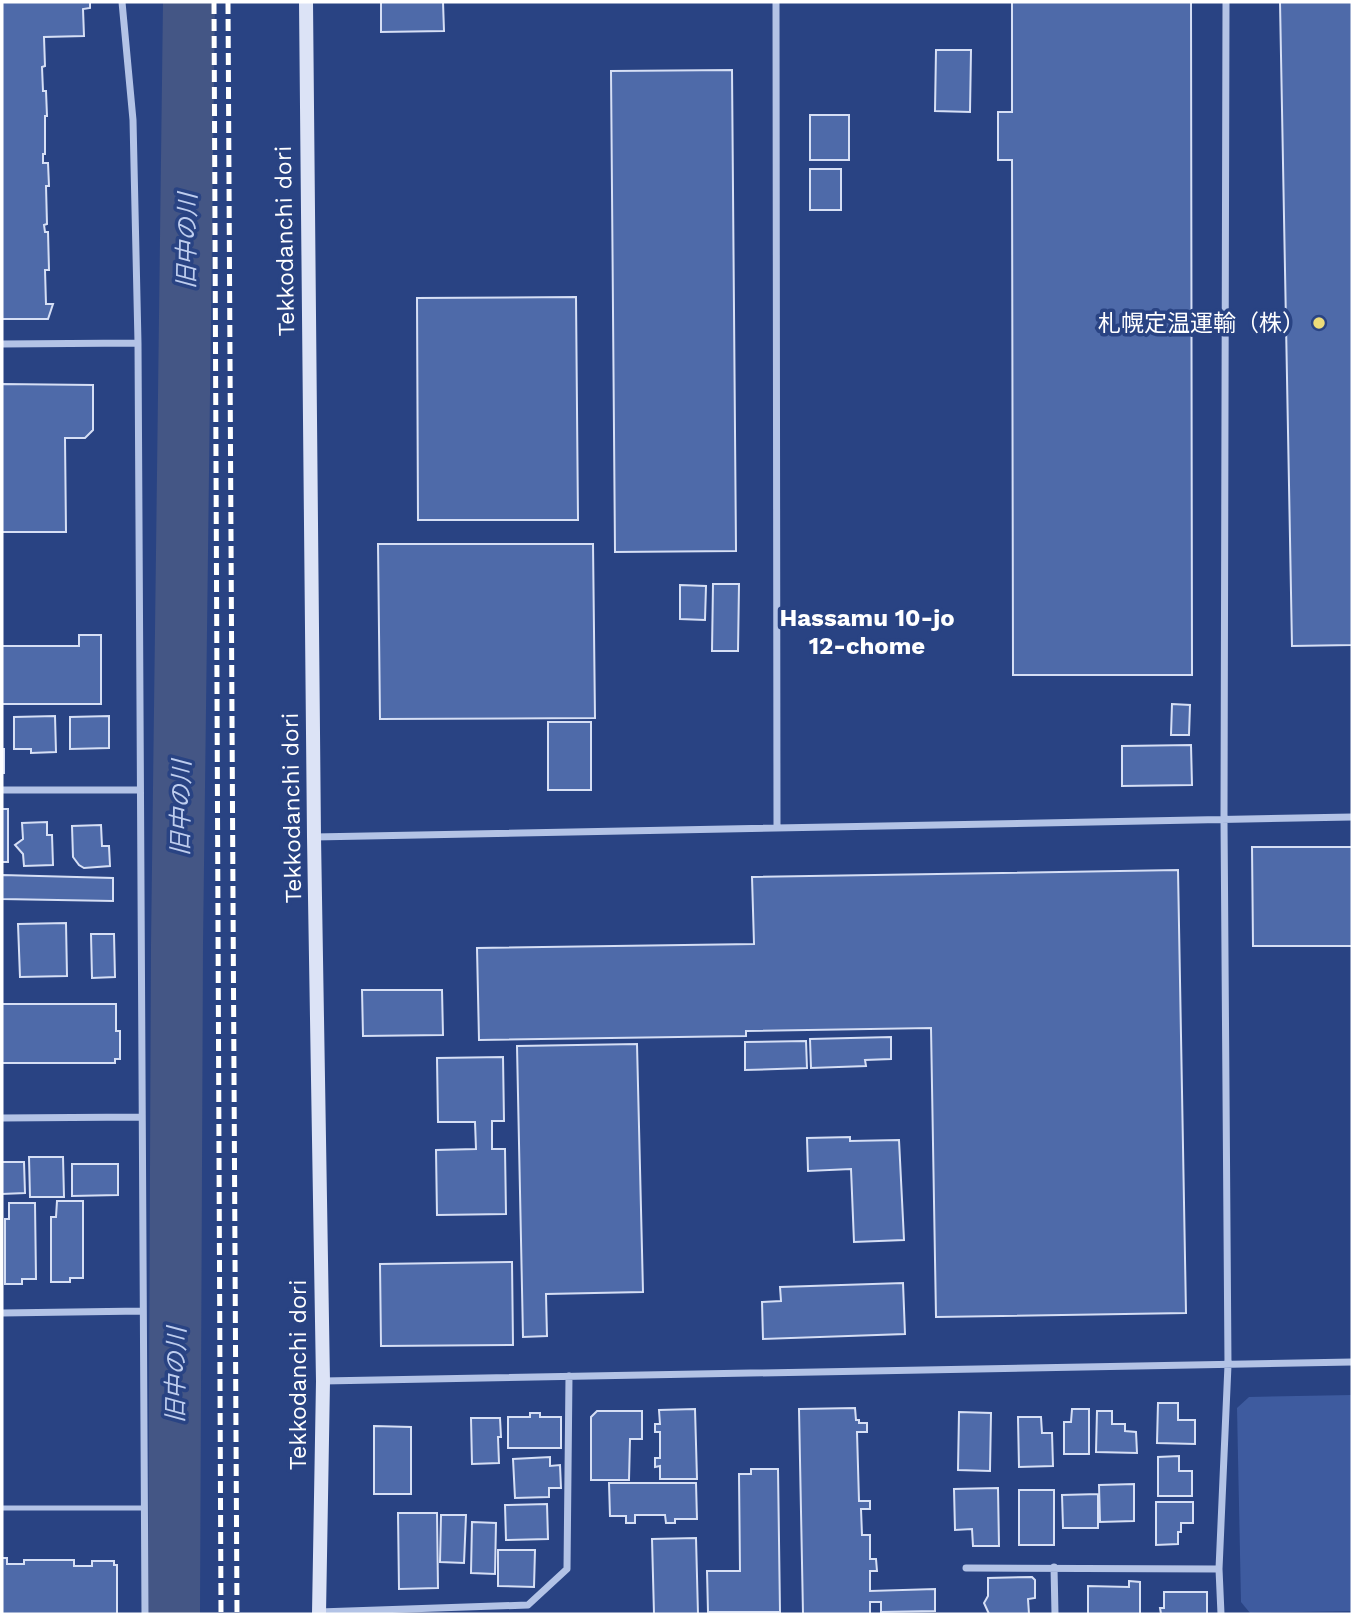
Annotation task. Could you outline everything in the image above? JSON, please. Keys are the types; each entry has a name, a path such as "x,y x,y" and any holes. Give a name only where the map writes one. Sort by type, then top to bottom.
{"street":[{"path":"122,2 134,120 138,343 145,1614"},
{"name":"Tekkodanchi dori","path":"306,2 314,837 323,1381 319,1613"},
{"path":"776,2 777,827"},
{"path":"1220,1614 1219,1569 1228,1364 1224,819 1226,2"},
{"path":"2,344 138,343"},
{"path":"2,790 140,790"},
{"path":"314,837 1352,817"},
{"path":"2,1118 142,1117"},
{"path":"2,1313 143,1311"},
{"path":"323,1381 1352,1362"},
{"path":"319,1613 528,1605 567,1569 569,1376"},
{"path":"1054,1567 1055,1614"},
{"path":"965,1568 1219,1569"}],"lane":[{"path":"2,1508 144,1507"}],"shaded area":[{"path":"1352,1395 1352,1611 1250,1613 1241,1602 1237,1408 1249,1397"}],"building":[{"path":"2,2 90,2 90,8 83,9 84,36 44,37 45,66 42,67 47,116 43,163 48,163 49,186 46,186 47,224 44,225 45,232 48,232 49,270 45,270 46,304 53,304 48,319 2,319"},
{"path":"381,2 443,2 444,31 381,32"},
{"path":"1012,2 1191,2 1192,675 1013,675 1012,160 998,160 998,112 1012,112"},
{"name":"札幌定温運輸（株）","path":"1280,2 1352,2 1352,645 1292,646"},
{"path":"936,50 971,50 970,112 935,111"},
{"path":"732,70 736,551 615,552 611,71"},
{"path":"810,115 849,115 849,160 810,160"},
{"path":"810,169 841,169 841,210 810,210"},
{"path":"576,297 578,520 418,520 417,298"},
{"path":"2,384 93,385 93,430 85,438 65,438 66,532 2,532"},
{"path":"378,544 593,544 595,718 380,719"},
{"path":"713,584 739,584 738,651 712,651"},
{"path":"680,585 706,586 705,620 680,619"},
{"path":"79,635 101,635 101,704 2,704 2,646 79,646"},
{"path":"1172,704 1190,705 1189,735 1171,735"},
{"path":"55,716 56,752 31,753 31,749 14,749 14,717"},
{"path":"109,716 109,748 70,749 70,717"},
{"path":"548,722 591,722 591,790 548,790"},
{"path":"1191,745 1192,785 1122,786 1122,746"},
{"path":"4,749 4,773 2,773"},
{"path":"2,809 8,809 8,862 2,862"},
{"path":"47,822 47,835 52,835 53,865 24,866 23,854 15,845 23,839 22,823"},
{"path":"101,825 102,846 109,846 110,866 84,868 73,857 72,826"},
{"path":"1252,847 1352,847 1352,946 1253,946"},
{"path":"1178,870 1186,1313 936,1317 931,1028 746,1031 746,1036 479,1040 477,948 754,944 752,877"},
{"path":"2,875 113,878 113,901 2,899"},
{"path":"66,923 67,976 20,977 18,924"},
{"path":"91,934 114,934 115,977 92,978"},
{"path":"362,990 442,990 443,1035 363,1036"},
{"path":"2,1004 116,1004 120,1059 115,1059 115,1063 2,1063"},
{"path":"891,1037 891,1059 865,1060 866,1066 811,1068 810,1039"},
{"path":"806,1041 807,1068 745,1070 745,1042"},
{"path":"637,1044 643,1292 546,1294 547,1336 523,1337 517,1046"},
{"path":"503,1057 504,1121 492,1121 492,1149 505,1149 506,1214 437,1215 436,1150 476,1149 475,1122 438,1122 437,1058"},
{"path":"850,1137 850,1141 899,1140 904,1240 854,1242 851,1169 808,1171 807,1138"},
{"path":"29,1157 63,1157 64,1197 30,1197"},
{"path":"2,1162 24,1162 25,1193 2,1194"},
{"path":"72,1164 118,1164 118,1195 72,1196"},
{"path":"57,1201 83,1201 83,1278 70,1278 70,1282 51,1282 51,1217 56,1217"},
{"path":"9,1203 35,1203 36,1279 22,1279 22,1284 5,1284 5,1219 9,1219"},
{"path":"512,1262 513,1345 381,1346 380,1264"},
{"path":"903,1283 905,1334 763,1339 762,1302 781,1301 780,1287"},
{"path":"1158,1403 1178,1403 1178,1420 1195,1420 1195,1444 1157,1443"},
{"path":"855,1408 856,1420 859,1420 859,1423 867,1423 867,1432 857,1432 859,1501 870,1501 870,1509 861,1509 862,1535 870,1535 870,1559 876,1559 877,1571 870,1571 870,1591 935,1589 935,1611 881,1612 881,1602 870,1602 870,1614 803,1614 799,1409"},
{"path":"695,1409 697,1479 660,1479 660,1466 655,1467 655,1458 660,1458 660,1432 655,1432 655,1424 660,1424 659,1410"},
{"path":"1072,1409 1089,1409 1089,1454 1064,1454 1064,1422 1071,1422"},
{"path":"597,1411 642,1411 642,1439 630,1439 629,1480 591,1480 591,1417"},
{"path":"1097,1411 1112,1411 1112,1424 1125,1424 1125,1431 1136,1432 1137,1453 1096,1452"},
{"path":"959,1412 991,1413 990,1471 958,1470"},
{"path":"530,1413 540,1413 540,1417 561,1417 561,1448 508,1448 508,1417 530,1417"},
{"path":"1018,1417 1041,1417 1042,1433 1052,1433 1053,1466 1019,1467"},
{"path":"471,1418 500,1418 499,1463 472,1464"},
{"path":"374,1426 411,1427 411,1494 374,1494"},
{"path":"1179,1456 1179,1471 1192,1471 1192,1496 1158,1496 1158,1457"},
{"path":"550,1457 550,1466 560,1465 561,1488 549,1488 549,1497 515,1498 513,1459"},
{"path":"751,1469 778,1469 780,1612 708,1612 707,1571 740,1571 739,1474 751,1474"},
{"path":"609,1483 696,1483 697,1519 675,1519 675,1523 666,1523 665,1515 635,1515 635,1523 626,1523 626,1516 610,1516"},
{"path":"1134,1484 1134,1521 1100,1522 1099,1485"},
{"path":"998,1488 999,1546 973,1546 972,1529 955,1530 954,1489"},
{"path":"1019,1490 1054,1490 1054,1545 1019,1545"},
{"path":"1098,1494 1098,1528 1063,1528 1062,1495"},
{"path":"1156,1502 1193,1502 1193,1523 1181,1523 1178,1544 1156,1545"},
{"path":"547,1504 548,1539 506,1540 505,1505"},
{"path":"398,1513 437,1513 438,1588 399,1589"},
{"path":"441,1515 466,1515 464,1563 440,1562"},
{"path":"472,1522 496,1523 495,1574 471,1573"},
{"path":"696,1538 698,1614 654,1614 652,1539"},
{"path":"498,1550 535,1550 534,1587 498,1586"},
{"path":"2,1558 7,1558 7,1564 24,1564 24,1560 74,1560 74,1566 92,1566 92,1561 114,1561 114,1565 117,1565 117,1614 2,1614"},
{"path":"1032,1577 1035,1580 1035,1598 1028,1599 1029,1614 989,1614 984,1603 988,1596 988,1578"},
{"path":"1129,1581 1140,1582 1140,1614 1088,1614 1088,1586 1129,1587"},
{"path":"1164,1592 1207,1592 1207,1614 1161,1614 1160,1608 1164,1608"}],"waterway":[{"name":"旧中の川","path":"174,1614 177,945 189,2"}],"railway":[{"path":"214,2 221,1614"},
{"path":"228,2 237,1614"}],"place":[{"name":"札幌定温運輸（株）","path":"1319,323"}],"district":[{"name":"Hassamu 10-jo 12-chome","path":"867,632"}]}
